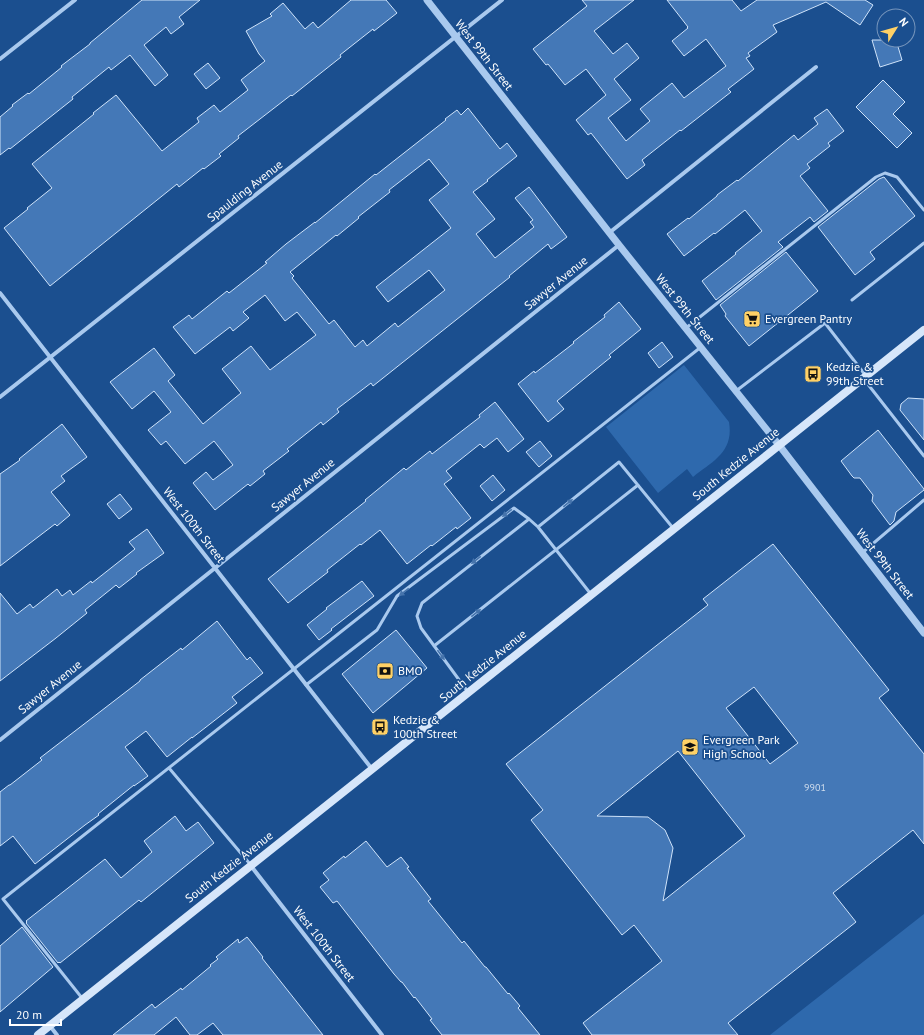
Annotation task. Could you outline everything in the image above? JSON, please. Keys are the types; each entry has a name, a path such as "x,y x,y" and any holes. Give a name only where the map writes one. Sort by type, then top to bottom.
{"main road":[{"name":"South Kedzie Avenue","path":"38,1035 924,330"}],"street":[{"path":"0,59 75,0"},
{"name":"West 99th Street","path":"427,0 609,233 779,445 924,633"},
{"name":"Spaulding Avenue","path":"0,397 502,0"},
{"path":"609,233 816,67"},
{"name":"Sawyer Avenue","path":"0,740 619,245"},
{"name":"West 100th Street","path":"0,293 372,769"},
{"name":"West 100th Street","path":"251,866 382,1035"},
{"path":"50,1026 57,1035"}],"lane":[{"path":"686,328 876,177 884,174 897,177 924,210"},
{"path":"852,300 924,243"},
{"path":"736,392 825,323 924,456"},
{"path":"83,999 3,899 700,347"},
{"path":"538,527 619,462 674,529"},
{"path":"434,646 638,485"},
{"path":"862,553 924,500"},
{"path":"306,685 377,630 397,596 514,508 538,527 591,595"},
{"path":"468,693 421,628 417,616 422,603 529,519"},
{"path":"169,768 251,866"}],"shaded area":[{"path":"684,365 729,422 730,432 725,448 720,455 693,477 687,469 658,493 606,427"},
{"path":"924,914 924,1035 770,1035"}],"building":[{"path":"142,0 200,0 179,17 184,24 171,34 166,27 144,45 168,75 155,86 130,55 111,70 109,67 72,97 73,99 10,149 9,148 0,155 0,117 13,106 12,105 28,93 29,94"},
{"path":"351,0 386,0 397,13 374,31 373,29 292,96 291,95 238,136 239,138 219,154 221,156 179,187 177,184 50,286 4,228 52,188 32,164 116,95 162,151 199,122 197,118 214,105 220,112 248,90 241,80 265,61 259,54 246,31 272,16 270,14 283,3 305,29 313,22 318,28"},
{"path":"582,0 634,0 594,31 613,54 627,43 639,58 614,79 631,100 608,118 626,141 650,121 640,109 672,83 684,98 726,66 706,39 684,56 672,41 688,27 667,0 732,0 741,11 757,0 865,0 873,5 860,25 826,2 773,25 777,32 748,53 750,56 746,58 754,69 728,89 731,92 642,160 645,165 627,179 591,133 588,135 576,120 606,95 586,69 565,85 548,64 546,65 533,49 587,6"},
{"path":"872,40 876,40 876,48 898,48 902,60 880,67"},
{"path":"208,63 220,78 206,89 194,74"},
{"path":"883,80 905,102 893,114 912,133 897,148 856,107"},
{"path":"468,108 500,149 507,143 517,156 473,192 495,219 476,234 495,258 534,227 530,222 533,220 515,198 529,187 567,237 551,249 548,244 509,276 510,277 373,386 371,383 337,409 339,412 323,425 321,422 287,449 289,451 263,471 265,474 250,486 248,484 215,510 193,483 206,472 213,480 233,465 214,441 185,464 166,441 161,445 148,430 171,412 154,391 132,409 110,382 154,348 175,375 168,381 203,424 241,393 222,369 251,346 270,370 316,335 297,312 285,321 265,295 243,312 249,318 233,331 230,327 195,354 173,327 189,315 192,319 227,291 229,293 267,263 265,262 286,244 315,223 457,110 461,115","holes":["429,159 449,184 429,200 451,228 376,287 388,302 429,270 445,290 398,327 395,323 367,346 363,340 355,347 334,320 329,324 292,278 294,276 290,272 336,235 337,236 359,218 358,217 390,192 389,190"]},
{"path":"827,109 844,131 828,143 830,146 807,164 810,168 800,176 828,211 814,222 810,217 778,242 783,247 716,300 702,281 762,231 745,210 684,256 667,234 688,218 689,219 737,180 738,181 794,135 798,140 818,124 814,118"},
{"path":"884,177 915,216 870,252 875,259 855,275 818,227 879,179"},
{"path":"786,252 818,291 749,346 725,316 726,314 720,305"},
{"path":"619,302 641,329 609,355 611,357 557,401 564,409 548,422 518,384 574,343 573,342 605,317 604,315"},
{"path":"662,342 673,357 659,368 648,353"},
{"path":"908,398 924,399 924,440 900,410 901,404"},
{"path":"495,402 524,439 508,452 497,438 484,448 480,444 446,471 452,478 444,484 471,518 457,529 456,527 407,564 380,530 327,570 328,572 288,603 268,579 366,501 365,500 404,468 406,470 430,451 432,454 480,417 479,415"},
{"path":"62,424 87,457 61,476 65,481 51,492 70,515 57,526 55,524 0,566 0,474 20,460 19,459"},
{"path":"878,430 924,489 896,512 894,521 890,525 872,501 873,495 860,478 854,478 841,461"},
{"path":"540,441 552,456 539,467 526,452"},
{"path":"493,475 505,490 492,501 480,486"},
{"path":"120,494 132,509 119,519 107,504"},
{"path":"147,529 164,553 136,573 137,574 119,588 116,585 85,610 87,613 0,681 0,593 17,614 30,604 33,608 57,589 62,596 70,590 73,595 91,581 92,583 135,549 129,542"},
{"path":"773,544 889,690 879,698 924,754 924,844 913,830 833,893 856,922 728,1023 738,1035 592,1035 583,1023 662,961 634,925 622,935 531,820 543,810 506,764 708,605 703,599","holes":["754,687 798,743 770,764 726,708","678,751 745,836 663,901 673,848 665,830 648,817 597,816"]},
{"path":"362,581 374,596 319,640 307,625 327,609 326,608"},
{"path":"217,621 247,660 250,657 263,673 232,697 237,703 167,757 146,731 125,747 148,776 134,785 98,814 99,815 35,864 13,836 0,846 0,792 42,760 40,758 181,648 182,650"},
{"name":"BMO","path":"396,630 427,668 373,713 342,674"},
{"path":"175,816 186,831 198,822 214,843 141,902 139,900 60,963 58,963 26,923 26,921 105,859 121,878 152,852 144,841"},
{"path":"366,841 387,867 401,857 409,867 407,868 431,899 428,901 462,943 464,941 508,994 509,993 520,1006 518,1008 540,1035 442,1035 415,997 414,998 394,974 337,901 333,903 320,887 329,880 323,873"},
{"path":"22,927 53,967 0,1012 0,946"},
{"path":"247,937 323,1035 223,1035 213,1023 197,1035 190,1035 176,1017 154,1035 113,1035 152,1004 155,1008 181,988 182,990 211,966 210,965 218,959 216,957 238,939 239,943"}],"place":[{"name":"Evergreen Pantry","path":"752,319"},
{"name":"Kedzie & 99th Street","path":"813,374"},
{"name":"BMO","path":"385,671"},
{"name":"Kedzie & 100th Street","path":"380,727"},
{"name":"Evergreen Park High School","path":"690,747"}]}
